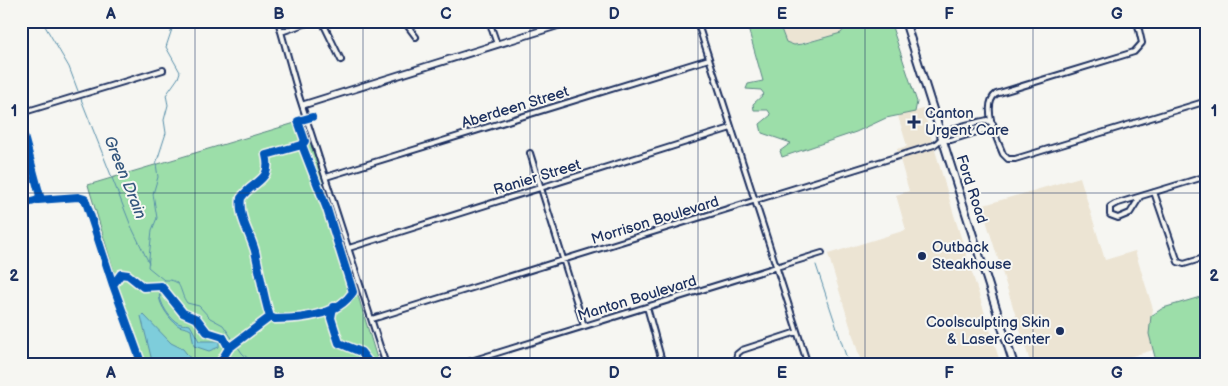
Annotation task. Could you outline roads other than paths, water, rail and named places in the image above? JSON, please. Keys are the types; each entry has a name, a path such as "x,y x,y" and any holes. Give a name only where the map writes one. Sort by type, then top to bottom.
{"main road":[{"name":"Ford Road","path":"906,21 1014,365"}],"street":[{"path":"278,21 386,365"},
{"path":"282,32 313,21"},
{"path":"322,21 341,60"},
{"path":"404,21 416,37"},
{"path":"489,21 497,44"},
{"path":"303,105 572,21"},
{"path":"697,21 808,365"},
{"path":"1137,21 1142,39 1138,50 996,94 988,104 1003,154 1008,159 1016,160 1207,101"},
{"name":"Aberdeen Street","path":"326,177 709,59"},
{"path":"21,114 163,70"},
{"path":"943,140 949,131 955,129 987,120 993,124"},
{"path":"943,140 951,140 990,128 993,124"},
{"name":"Ranier Street","path":"349,248 731,128"},
{"name":"Morrison Boulevard","path":"372,319 934,145 943,140"},
{"path":"530,153 584,326"},
{"path":"1140,197 1133,210 1128,214 1118,218 1110,215 1109,210 1112,206 1154,192 1207,176"},
{"path":"1154,192 1178,262 1184,264 1207,257"},
{"name":"Manton Boulevard","path":"458,365 822,253"},
{"path":"646,307 663,365"},
{"path":"736,365 737,354 744,348 797,332"}],"water":[{"path":"160,293 164,307 173,320 177,323 190,325 199,341 219,341 219,347 209,351 194,346 191,330 179,326 168,316 160,301 159,297"},
{"path":"143,314 171,343 183,349 190,358 189,364 153,365 141,316"}],"waterway":[{"name":"Green Drain","path":"42,21 69,67 78,91"},
{"path":"178,21 173,26 166,47 180,72 166,95 168,105 164,120 166,133 156,164 158,177 153,194 157,218 152,230 148,267 164,280 175,281 180,287 187,303 199,306 210,318 223,325 242,353 255,365"},
{"path":"187,21 196,21"},
{"name":"Green Drain","path":"81,99 131,226 149,263"},
{"path":"816,265 849,365"}],"place":[{"name":"Canton Urgent Care","path":"914,122"},
{"name":"Outback Steakhouse","path":"922,256"},
{"name":"Coolsculpting Skin & Laser Center","path":"1060,331"}]}
